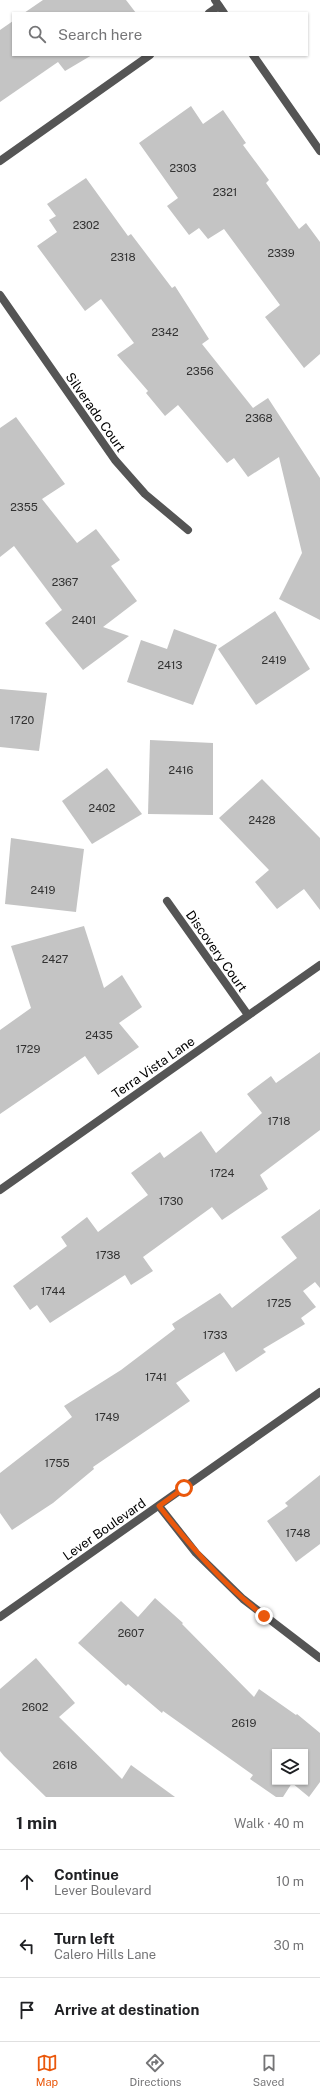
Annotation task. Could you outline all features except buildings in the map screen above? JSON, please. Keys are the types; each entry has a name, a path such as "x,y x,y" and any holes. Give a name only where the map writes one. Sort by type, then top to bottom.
{"street":[{"path":"210,12 219,6"},
{"path":"0,162 149,56"},
{"path":"254,56 320,151"},
{"name":"Silverado Court","path":"0,295 115,460 145,494 188,530"},
{"name":"Discovery Court","path":"167,901 248,1015"},
{"name":"Terra Vista Lane","path":"0,1190 320,965"},
{"name":"Lever Boulevard","path":"0,1617 320,1392"},
{"path":"159,1506 196,1553 243,1599 320,1658"}],"route":[{"path":"184,1488 159,1506 196,1553 243,1599 264,1616"}]}
